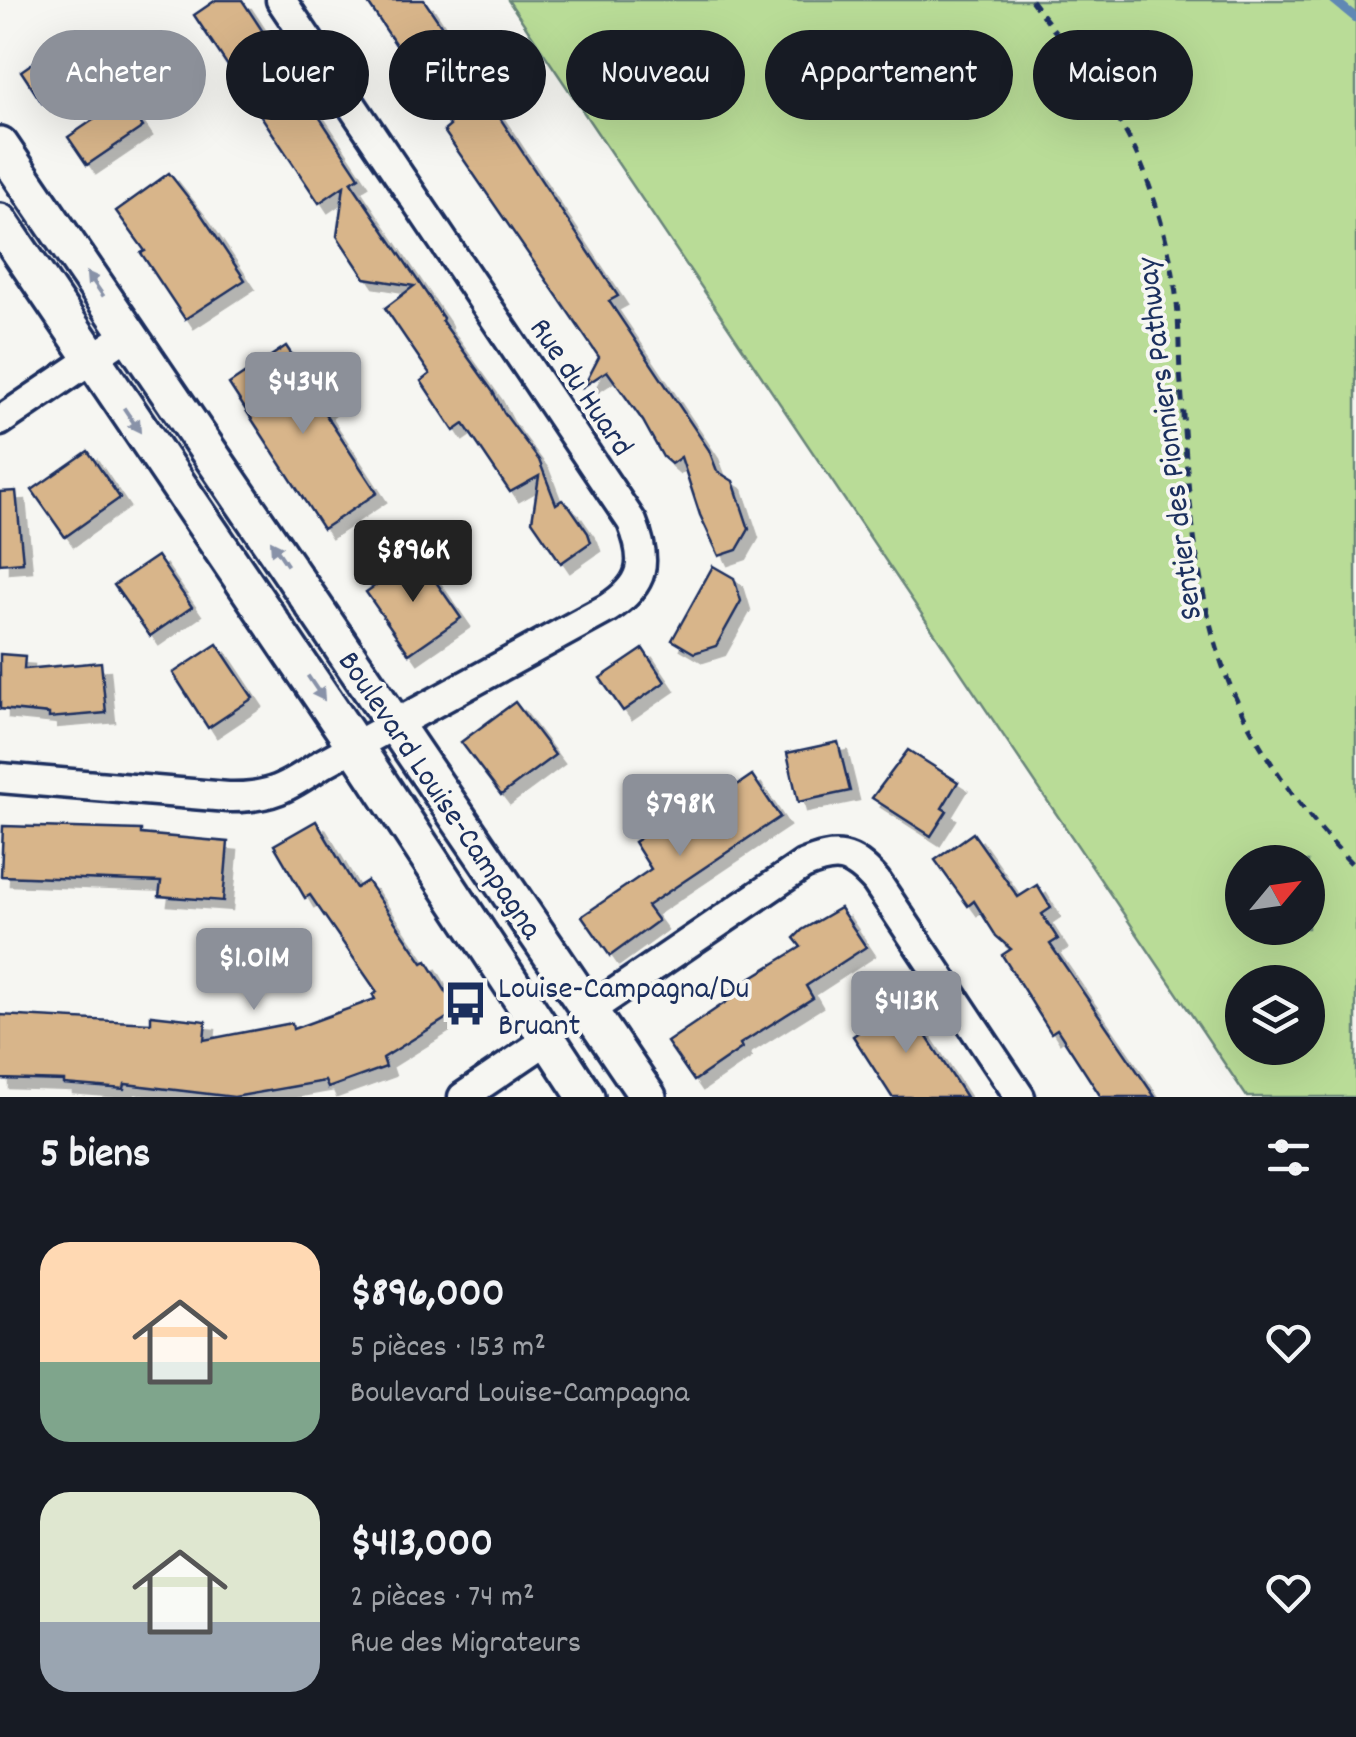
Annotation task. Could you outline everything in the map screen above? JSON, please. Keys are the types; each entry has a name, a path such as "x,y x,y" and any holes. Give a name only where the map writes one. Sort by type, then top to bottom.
{"street":[{"name":"Rue du Huard","path":"0,778 253,798 283,790 624,598 636,584 642,566 640,543 632,522 282,0"},
{"name":"Boulevard Louise-Campagna","path":"0,145 648,1097"},
{"name":"Boulevard Louise-Campagna","path":"0,222 356,746 586,1097"},
{"path":"0,421 130,333"},
{"path":"463,1097 803,865 826,856 846,857 876,881 1020,1097"}],"path":[{"name":"Sentier des Pionniers Pathway","path":"1031,0 1111,108 1145,173 1158,214 1176,295 1180,382 1202,582 1221,662 1240,708 1266,754 1309,814 1356,868"}],"green space":[{"path":"508,0 1356,0 1356,1097 1247,1097 1225,1065 1325,1065 1325,965 1225,965 1225,1064 589,120 745,120 745,30 566,30 566,86 546,56 546,30 528,30"}],"building":[{"path":"216,0 242,0 262,30 226,30 226,63 194,15"},
{"path":"366,0 424,0 444,30 389,30 389,34"},
{"path":"30,65 30,85 21,71"},
{"path":"93,120 138,120 143,127 87,165 68,137"},
{"path":"264,120 321,120 359,177 351,182 539,460 556,504 562,500 570,507 591,542 561,563 532,521 539,476 510,492 464,424 454,431 421,381 430,374 385,308 414,286 365,278 337,236 344,186 319,203"},
{"path":"446,120 501,120 618,296 609,301 709,450 717,471 733,481 749,529 737,550 719,556 700,515 681,457 671,464 663,457 607,371 584,386 599,357 444,131 450,126"},
{"path":"169,173 245,280 185,319 116,211"},
{"path":"286,346 377,493 323,529 229,384"},
{"path":"88,451 120,498 65,537 32,490"},
{"path":"16,491 23,562 0,564 0,492"},
{"path":"157,556 192,607 150,636 114,585"},
{"path":"418,556 461,618 409,654 366,592"},
{"path":"713,566 734,578 741,601 716,646 694,653 672,640"},
{"path":"217,644 253,698 208,728 173,673"},
{"path":"643,649 665,682 623,711 600,678"},
{"path":"0,654 25,656 24,669 101,662 106,713 49,718 49,714 0,709"},
{"path":"515,702 555,755 501,795 461,742"},
{"path":"838,742 850,791 798,802 787,753"},
{"path":"908,750 958,782 942,808 947,811 931,836 872,798"},
{"path":"752,775 780,817 647,906 658,921 610,956 582,916 651,869 634,842 684,810 689,818"},
{"path":"316,821 356,888 367,881 423,963 427,961 458,1011 383,1058 386,1067 328,1088 325,1081 234,1097 125,1084 124,1089 64,1081 0,1079 0,1015 151,1023 151,1015 206,1021 204,1040 292,1023 293,1029 375,999 373,995 377,992 310,895 305,898 274,845"},
{"path":"3,826 141,830 141,834 228,842 223,901 159,896 161,882 1,876"},
{"path":"973,833 1018,897 1037,885 1051,908 1042,914 1058,939 1050,944 1155,1097 1101,1097 1057,1029 1051,1033 1002,955 1011,949 996,936 974,901 968,906 935,860"},
{"path":"840,908 866,947 806,986 813,998 740,1044 742,1048 694,1081 667,1042 735,996 731,990 801,947 794,938 802,930"},
{"path":"901,998 966,1097 892,1097 853,1036"}],"waterway":[{"path":"1334,0 1356,18"}],"place":[{"name":"Louise-Campagna/Du Bruant","path":"465,1004"}]}
